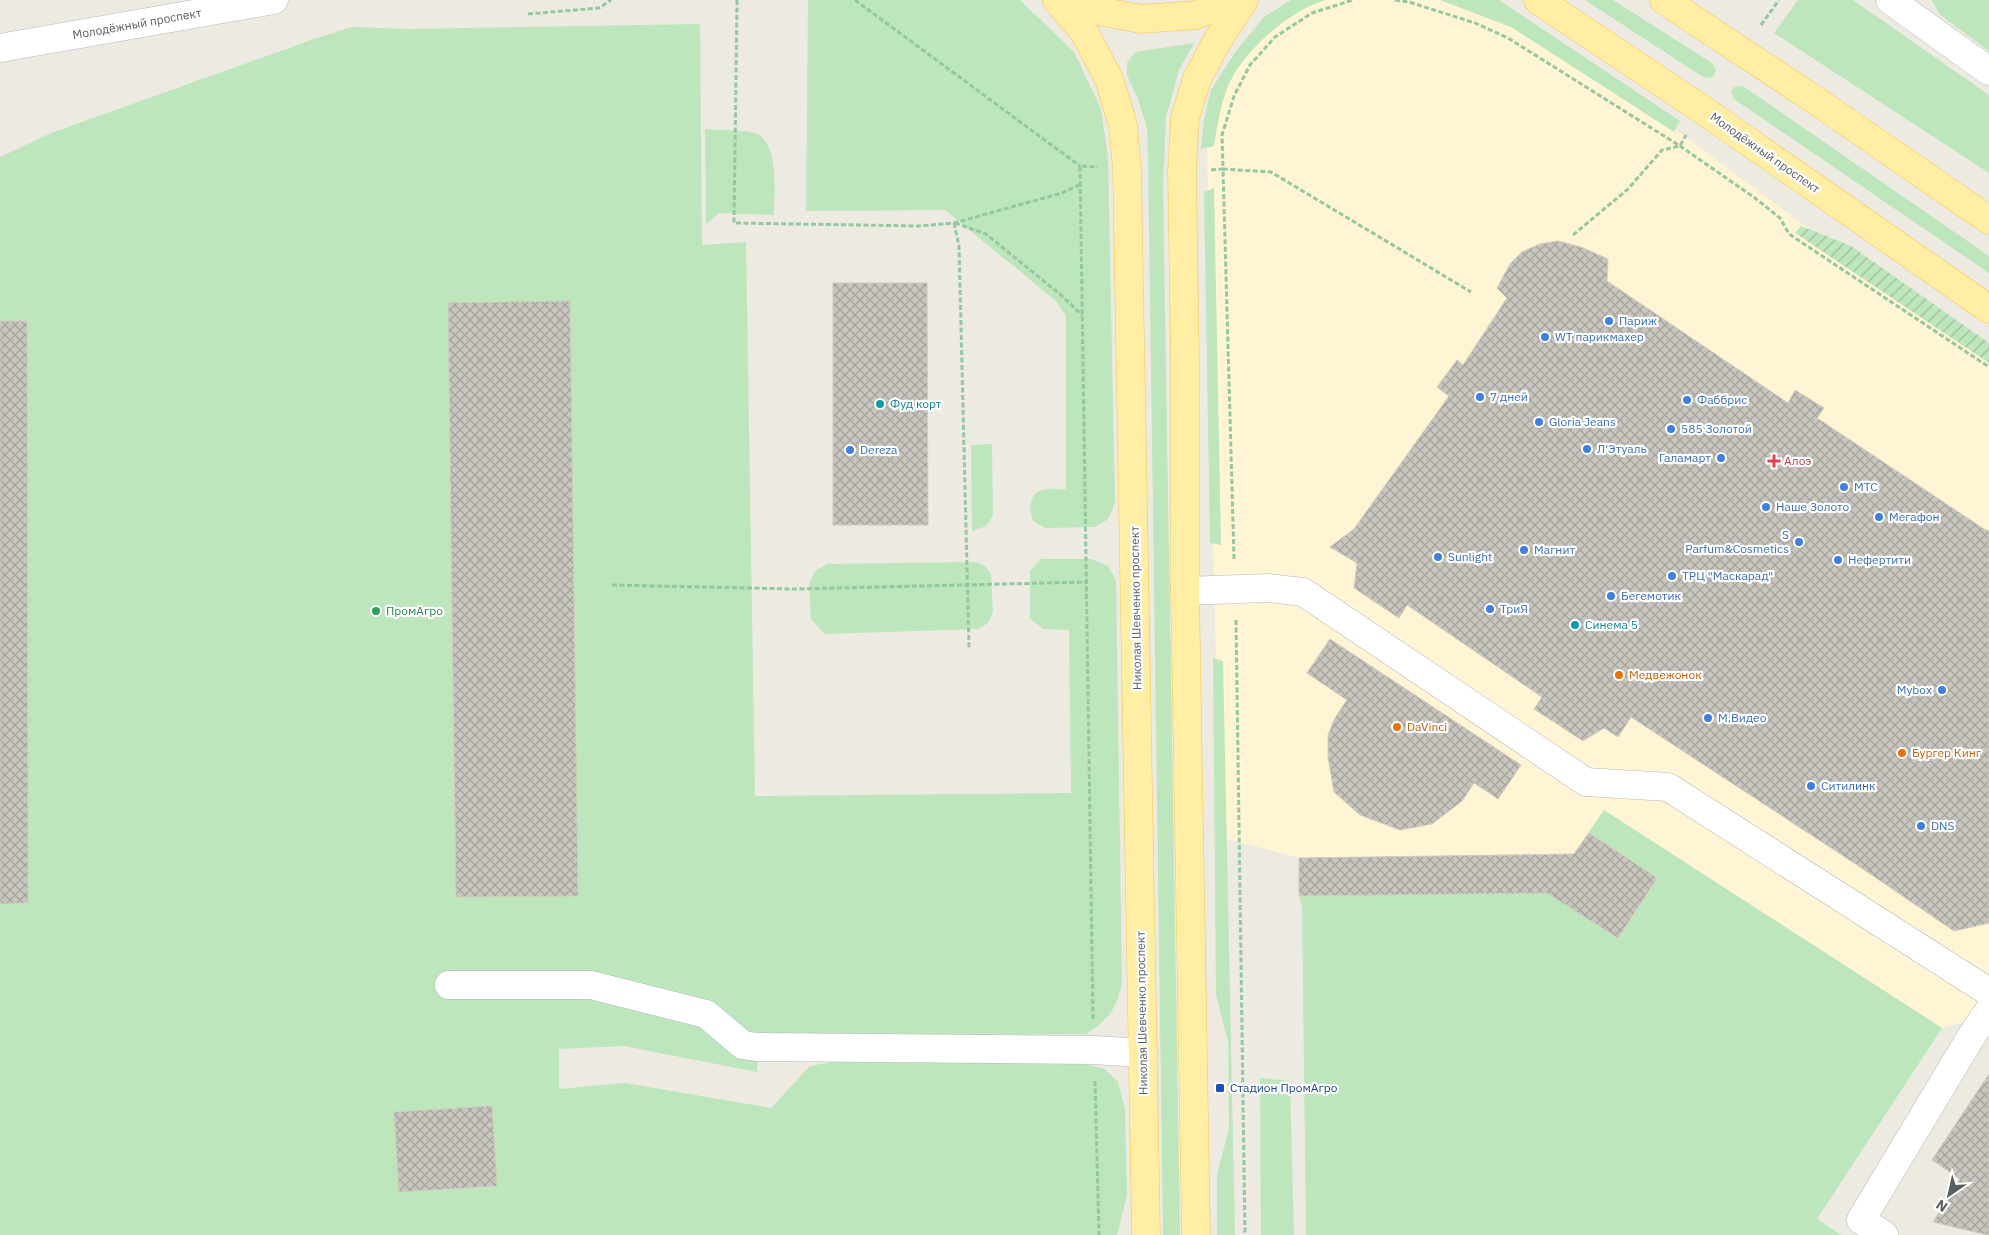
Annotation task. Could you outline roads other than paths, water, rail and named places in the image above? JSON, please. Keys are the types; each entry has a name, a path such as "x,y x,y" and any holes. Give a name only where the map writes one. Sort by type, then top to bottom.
{"main road":[{"name":"Николая Шевченко проспект","path":"1057,0 1084,32 1109,79 1123,125 1127,169 1146,1235"},
{"path":"1074,0 1093,10 1141,19 1196,15 1232,0"},
{"path":"1196,1235 1185,591 1185,361 1182,171 1185,118 1197,79 1217,41 1244,0"},
{"name":"Молодёжный проспект","path":"1538,0 1703,110 1989,309"},
{"path":"1664,0 1818,102 1989,220"}],"street":[{"path":"1890,0 1989,71"},
{"name":"Молодёжный проспект","path":"0,48 257,1"},
{"path":"1185,591 1268,588 1303,592 1586,782 1668,787 1989,992"},
{"path":"449,985 591,985 706,1014 742,1045 757,1047 1143,1052"},
{"path":"1884,1235 1861,1220 1970,1037 1989,1010"}],"place":[{"name":"Париж","path":"1609,321"},
{"name":"WT парикмахер","path":"1545,337"},
{"name":"7 дней","path":"1480,397"},
{"name":"Фаббрис","path":"1687,400"},
{"name":"Фуд корт","path":"880,404"},
{"name":"Gloria Jeans","path":"1539,422"},
{"name":"585 Золотой","path":"1671,429"},
{"name":"Л'Этуаль","path":"1587,449"},
{"name":"Dereza","path":"850,450"},
{"name":"Галамарт","path":"1721,458"},
{"name":"Алоэ","path":"1774,461"},
{"name":"МТС","path":"1844,487"},
{"name":"Наше Золото","path":"1766,507"},
{"name":"Мегафон","path":"1879,517"},
{"name":"S Parfum&Cosmetics","path":"1799,542"},
{"name":"Магнит","path":"1524,550"},
{"name":"Sunlight","path":"1438,557"},
{"name":"Нефертити","path":"1838,560"},
{"name":"ТРЦ \"Маскарад\"","path":"1672,576"},
{"name":"Бегемотик","path":"1611,596"},
{"name":"ТриЯ","path":"1490,609"},
{"name":"ПромАгро","path":"376,611"},
{"name":"Синема 5","path":"1575,625"},
{"name":"Медвежонок","path":"1619,675"},
{"name":"Mybox","path":"1942,690"},
{"name":"М.Видео","path":"1708,718"},
{"name":"DaVinci","path":"1397,727"},
{"name":"Бургер Кинг","path":"1902,753"},
{"name":"Ситилинк","path":"1811,786"},
{"name":"DNS","path":"1921,826"},
{"name":"Стадион ПромАгро","path":"1220,1088"}]}
